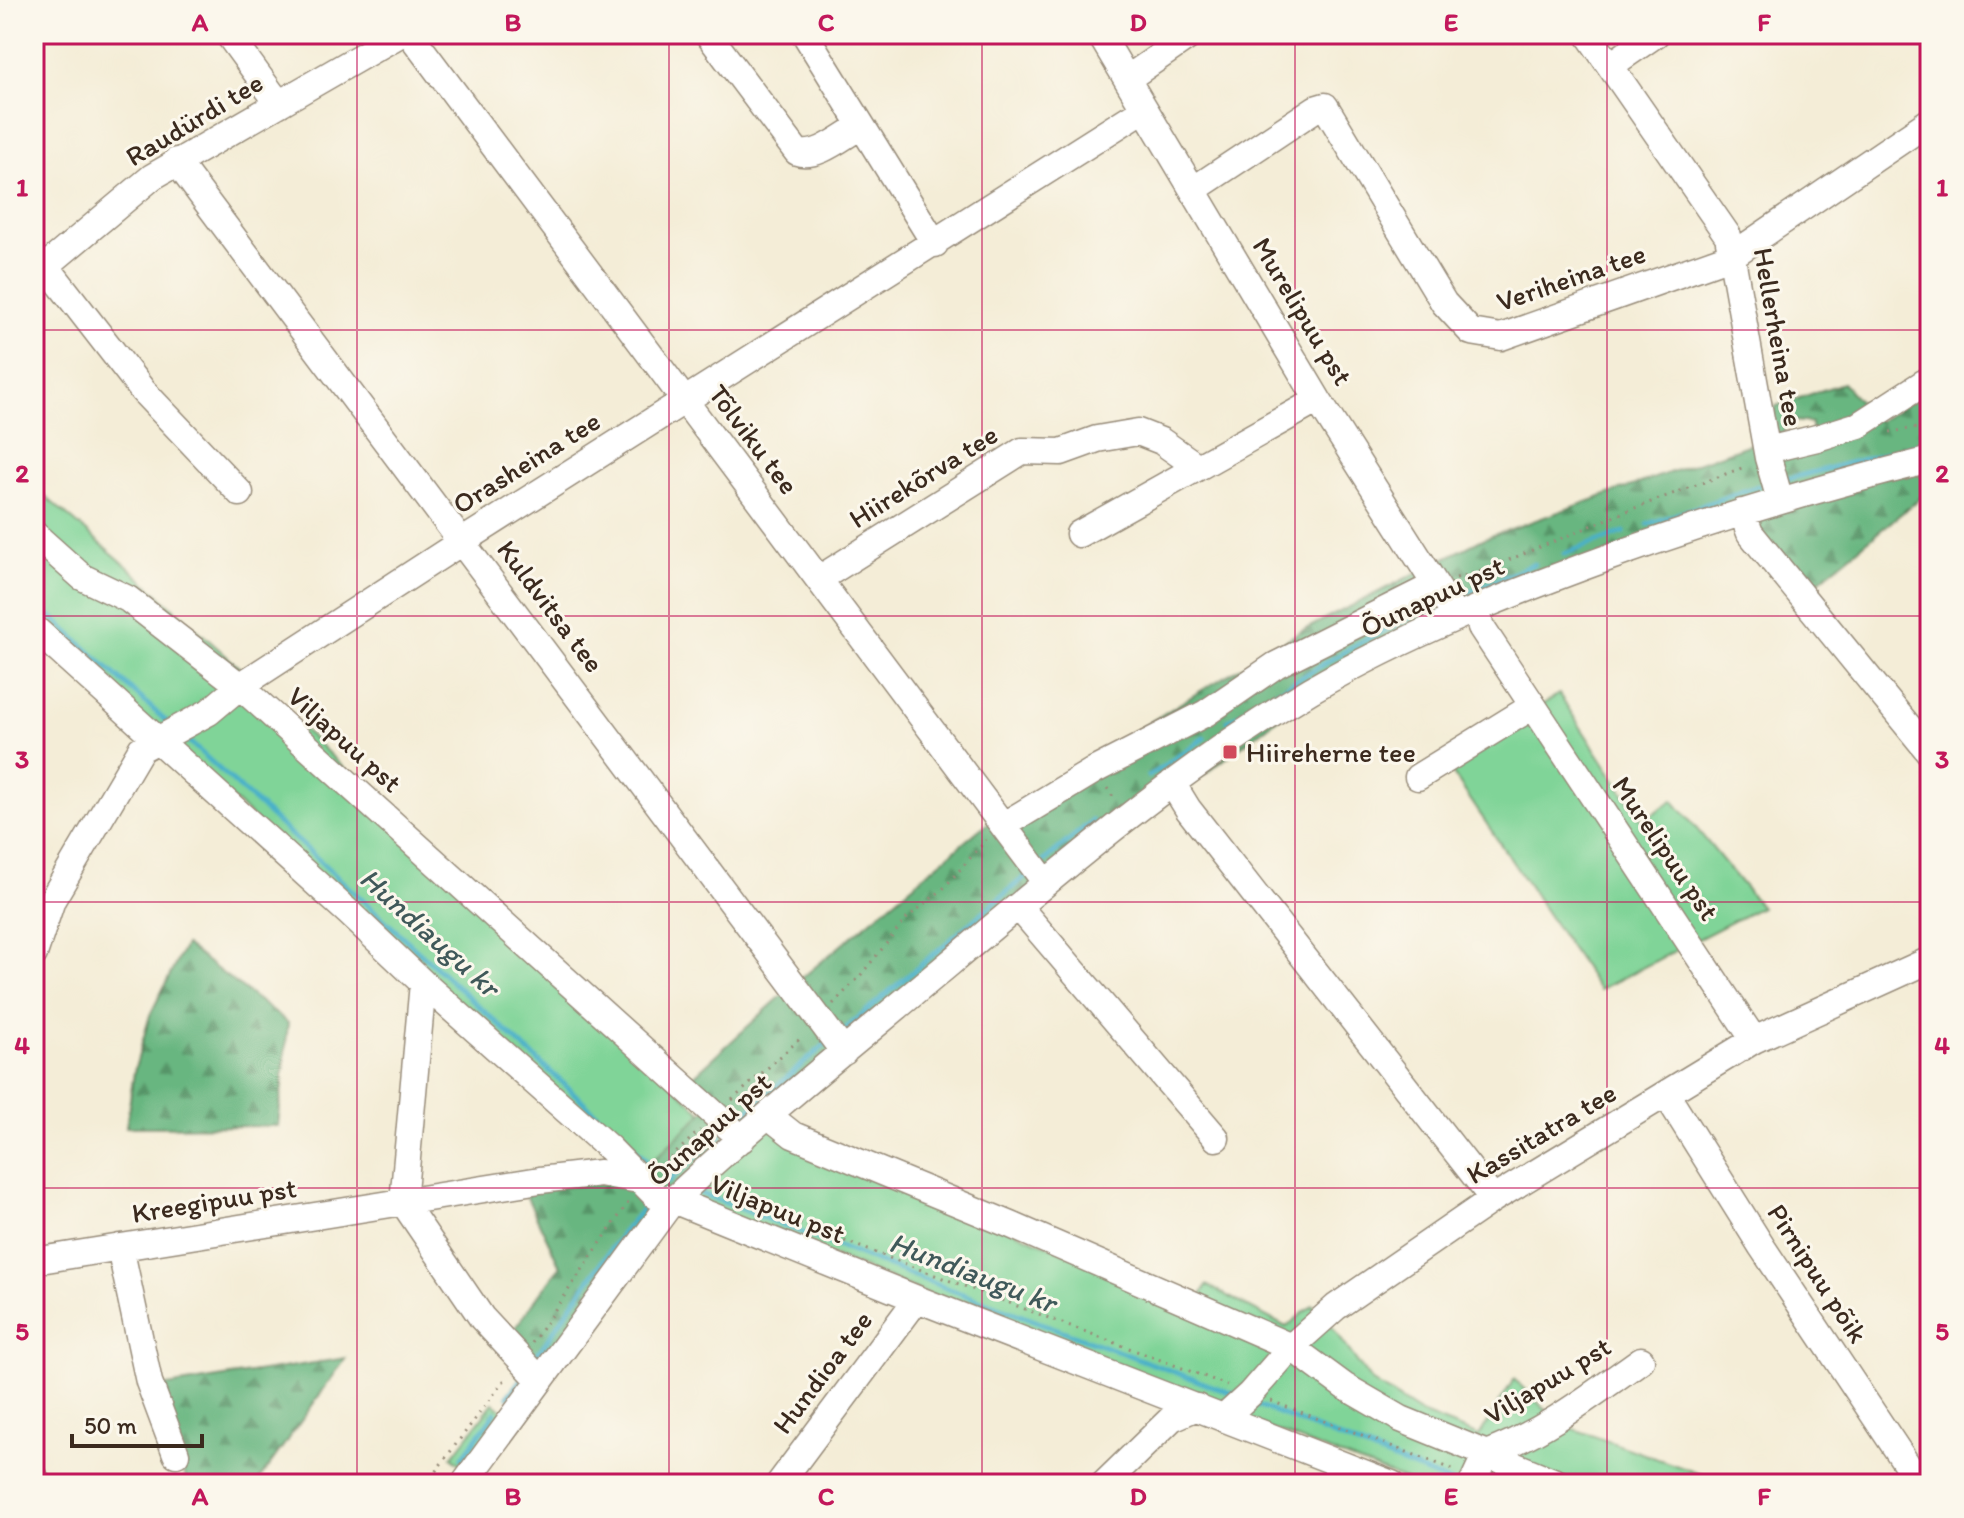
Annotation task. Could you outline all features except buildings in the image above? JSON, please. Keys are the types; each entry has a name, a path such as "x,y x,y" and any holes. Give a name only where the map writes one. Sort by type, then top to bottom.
{"street":[{"path":"228,34 279,104"},
{"name":"Raudürdi tee","path":"40,271 152,177 176,161 400,34"},
{"name":"Tõlviku tee","path":"410,34 1046,883"},
{"path":"708,34 797,152 805,155 814,153 861,126"},
{"path":"805,34 935,244"},
{"name":"Murelipuu pst","path":"1100,34 1318,400 1435,585 1481,627 1754,1040"},
{"path":"1127,79 1192,34"},
{"name":"Hellerheina tee","path":"1588,34 1728,236 1767,454 1780,500"},
{"path":"1611,65 1656,34"},
{"name":"Veriheina tee","path":"1193,190 1315,109 1325,106 1444,303 1471,332 1501,337 1733,255 1930,121"},
{"name":"Orasheina tee","path":"34,954 52,900 141,749 209,712 240,686 463,541 1144,109"},
{"name":"Kuldvitsa tee","path":"176,161 844,1052"},
{"path":"40,271 143,391 240,493"},
{"path":"1767,454 1859,425 1930,379"},
{"path":"1079,534 1318,400"},
{"name":"Hiirekõrva tee","path":"819,579 1022,451 1061,452 1097,439 1138,432 1161,441 1198,467"},
{"name":"Õunapuu pst","path":"464,1484 682,1191 1046,883 1172,783 1229,743 1313,689 1465,613 1571,571 1742,512 1930,460"},
{"path":"1742,512 1750,533 1930,753"},
{"name":"Viljapuu pst","path":"34,534 82,577 128,599 240,686 742,1139"},
{"path":"1004,825 1095,770 1206,713 1276,665 1435,585"},
{"name":"Viljapuu pst","path":"34,628 609,1148 656,1196 682,1191 917,1299 1392,1484"},
{"path":"1418,777 1533,706"},
{"path":"1206,713 1229,743"},
{"path":"1172,783 1188,809 1493,1199"},
{"path":"1018,906 1216,1138"},
{"name":"Kassitatra tee","path":"1225,1417 1250,1394 1291,1347 1336,1307 1493,1199 1754,1040 1930,960"},
{"path":"423,983 403,1202 482,1318 540,1380"},
{"name":"Pirnipuu põik","path":"1666,1094 1762,1247 1920,1484"},
{"name":"Viljapuu pst","path":"769,1116 793,1135 1011,1225 1291,1347 1344,1386 1401,1419 1477,1472 1560,1484"},
{"name":"Kreegipuu pst","path":"34,1261 540,1180 600,1173 639,1180"},
{"path":"120,1247 149,1382 176,1454"},
{"name":"Hundioa tee","path":"779,1484 917,1299"},
{"name":"Viljapuu pst","path":"1477,1472 1507,1446 1564,1414 1641,1360"},
{"path":"1147,1387 1157,1408 1158,1432"},
{"path":"1104,1484 1172,1418 1197,1407"},
{"path":"34,1476 38,1484"}],"path":[{"path":"1435,585 1482,571 1767,454"},
{"path":"1095,770 1120,806"},
{"path":"682,1191 1477,1472"}],"green space":[{"path":"1843,383 1878,422 1930,389 1930,490 1805,592 1734,502 1364,653 726,1139 540,1365 509,1336 560,1266 523,1189 632,1182 710,1105 688,1081 790,988 981,828 1300,632 1485,538 1759,441 1776,406","holes":["1786,420 1811,423 1811,435 1783,442"]},
{"path":"34,487 244,672 702,1113 641,1172 34,618"},
{"path":"1559,694 1642,821 1673,800 1761,907 1599,990 1447,765"},
{"path":"185,945 288,1023 278,1126 126,1127 134,1072 150,1015"},
{"path":"773,1130 1194,1307 1207,1285 1286,1327 1313,1305 1371,1381 1421,1413 1479,1436 1514,1379 1560,1424 1728,1484 1415,1484 687,1198 765,1131"},
{"path":"346,1358 256,1484 188,1484 154,1388"},
{"path":"493,1403 502,1410 502,1417 468,1464 461,1465 452,1457"}],"waterway":[{"path":"1787,479 1930,442"},
{"path":"1648,524 1758,486"},
{"path":"1564,554 1624,532"},
{"path":"1467,593 1534,564"},
{"name":"Hundiaugu kr","path":"34,601 166,721"},
{"path":"1228,721 1361,642 1433,607"},
{"name":"Hundiaugu kr","path":"184,737 646,1159"},
{"path":"1149,776 1204,738"},
{"path":"1044,861 1092,821"},
{"path":"844,1030 1027,875"},
{"path":"740,1118 826,1044"},
{"path":"667,1182 721,1135"},
{"name":"Hundiaugu kr","path":"697,1192 1234,1394"},
{"path":"534,1359 622,1233 644,1207"},
{"path":"508,1396 521,1379"},
{"name":"Hundiaugu kr","path":"1257,1405 1454,1484"},
{"path":"462,1458 495,1413"},
{"path":"443,1484 447,1478"}],"place":[{"name":"Hiireherne tee","path":"1230,752"}]}
